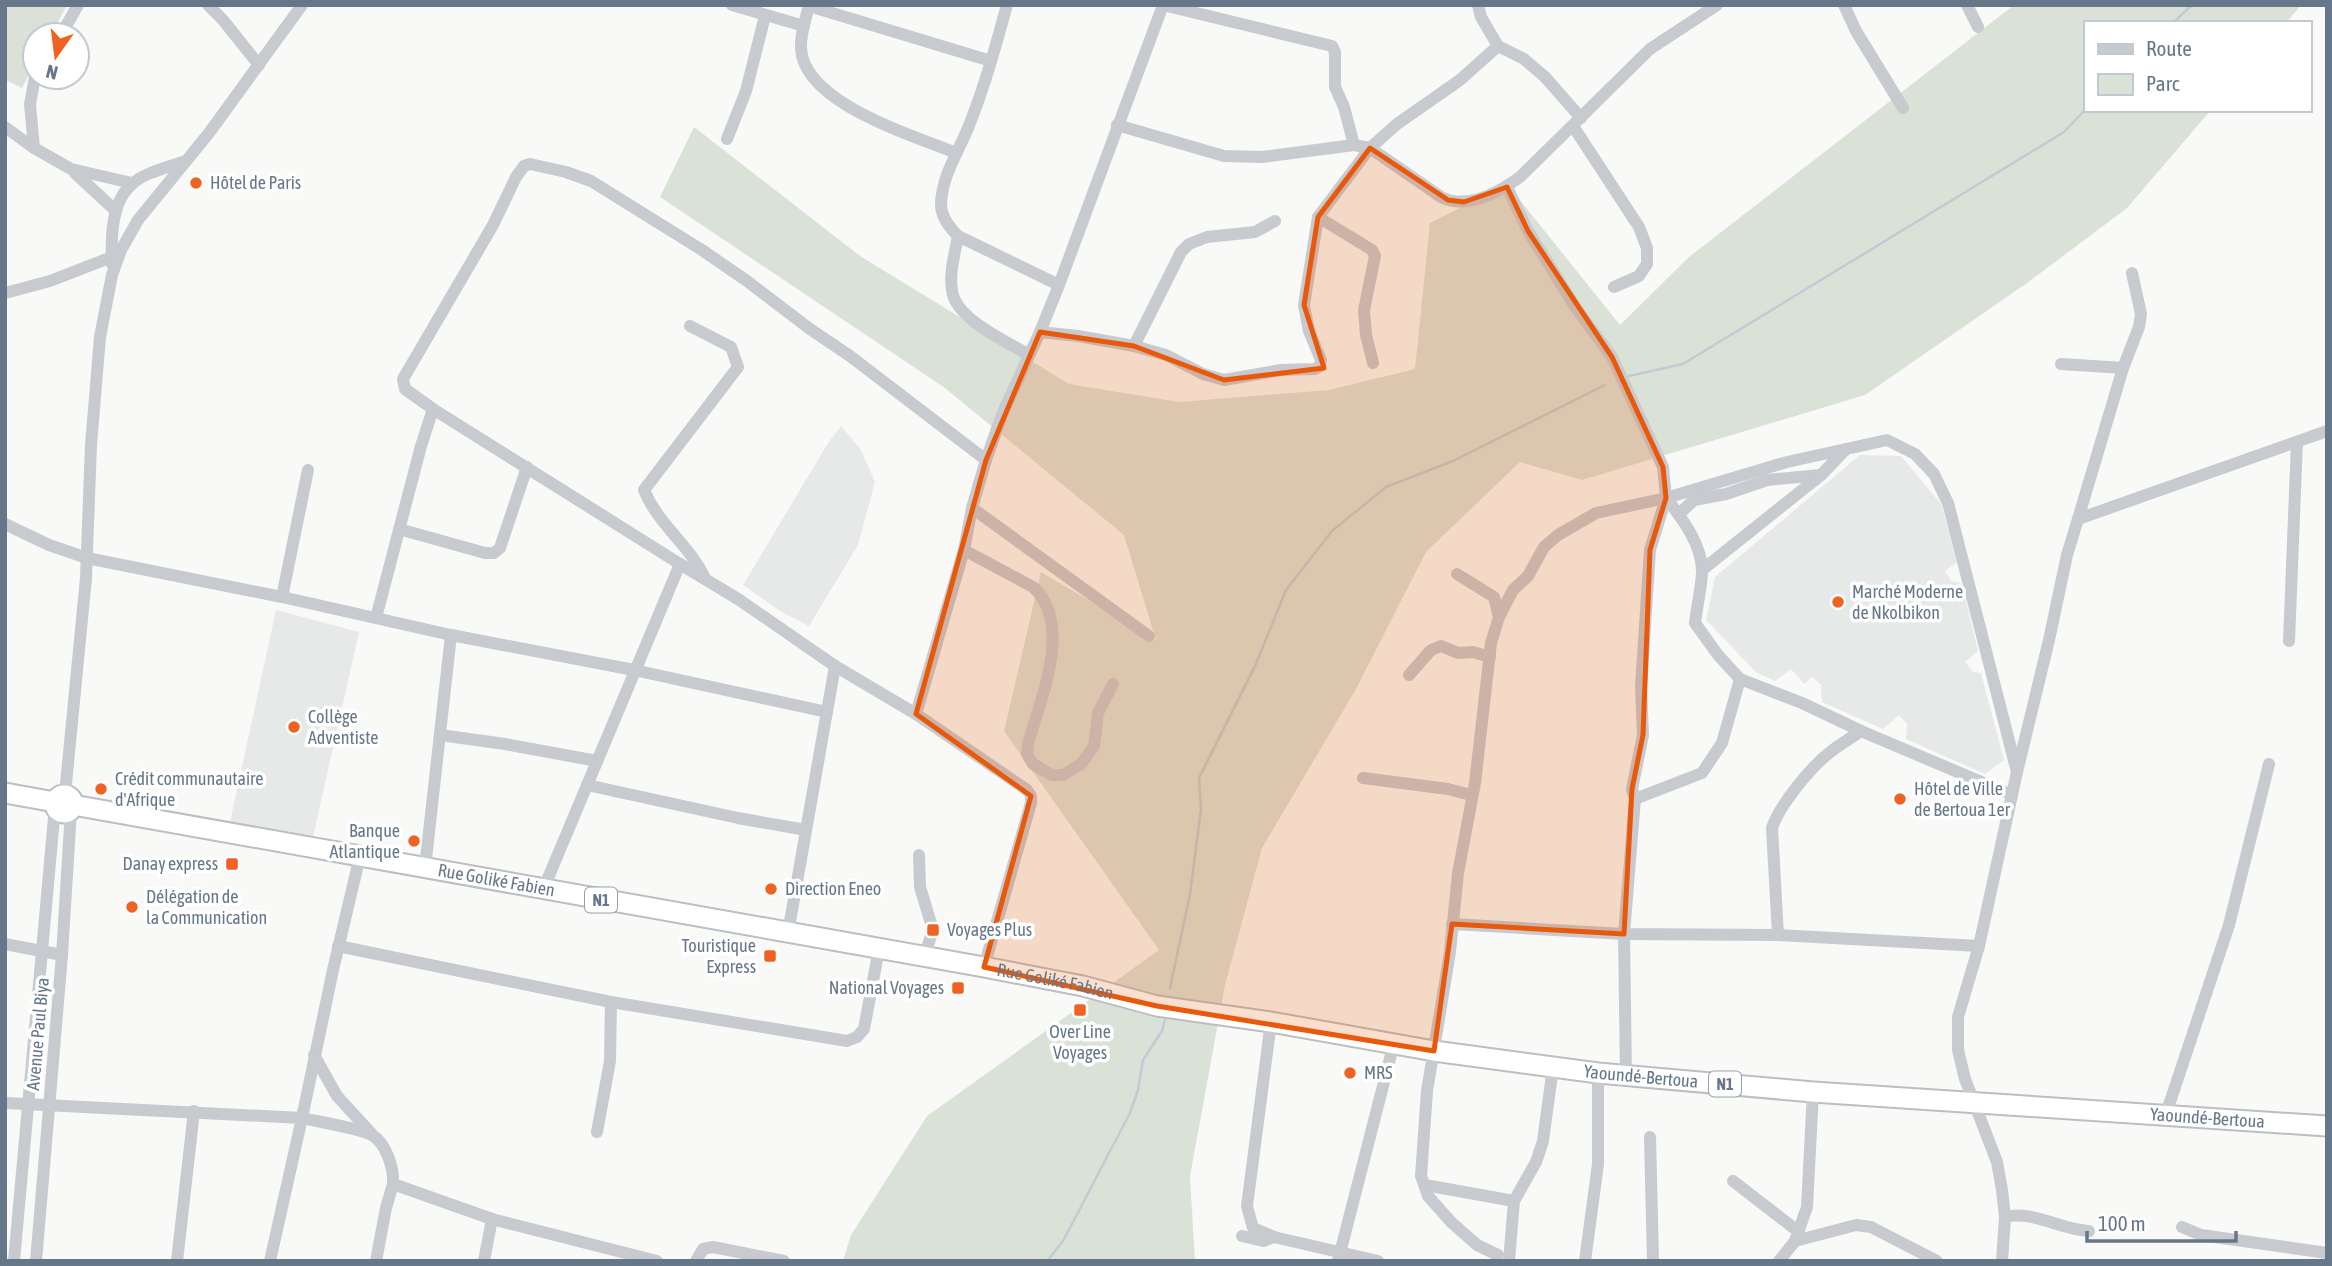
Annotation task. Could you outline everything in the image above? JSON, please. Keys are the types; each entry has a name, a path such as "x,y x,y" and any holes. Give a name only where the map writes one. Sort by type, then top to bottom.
{"highway":[{"name":"N1","path":"5,793 64,804"},
{"name":"Rue Goliké Fabien","path":"64,804 984,967 1128,997"},
{"name":"Yaoundé-Bertoua","path":"1128,997 1157,1006 1270,1022 1434,1051 1598,1073 1813,1092 2327,1126"}],"street":[{"path":"69,21 78,5"},
{"path":"208,5 259,65"},
{"path":"37,1255 12,1252 43,952 64,804 87,558 91,445 100,337 112,275 121,250 138,220 209,133 302,5"},
{"path":"732,5 804,26"},
{"path":"1007,5 970,125 942,187 941,208 947,225 958,236 1059,285"},
{"path":"916,714 964,550 972,508 986,460 1003,412 1059,285 1163,5 1332,46 1335,52 1335,87 1344,107 1354,145"},
{"path":"1478,5 1481,17 1498,46 1524,59 1545,77 1577,122 1639,227 1647,248 1647,264 1639,276 1614,287"},
{"path":"1117,125 1224,156 1262,157 1354,145 1370,148 1448,200 1464,202 1496,194 1507,187 1530,169 1650,50 1705,9 1717,5"},
{"path":"1844,5 1856,32 1903,108"},
{"path":"1967,5 1978,27"},
{"path":"956,153 848,108 828,94 806,66 801,49 809,6 991,61"},
{"path":"727,139 746,91 765,16"},
{"path":"1040,332 1134,346 1166,355 1203,374 1224,380 1280,370 1315,369 1320,366 1321,360 1309,331 1304,305 1318,217 1370,148 1397,124 1469,73 1498,46"},
{"path":"32,91 30,104 34,148"},
{"path":"5,127 34,148 71,169 116,211"},
{"path":"112,275 111,257 116,211 121,197 132,183 186,160"},
{"path":"984,967 1031,803 1027,790 916,714 835,666 706,578 433,409 405,389 403,379 493,225 520,169 530,164 592,181 702,250 810,330 850,356 986,460"},
{"path":"71,169 132,183"},
{"path":"1507,187 1528,231 1576,308 1612,357 1662,467 1666,498 1650,550 1640,686 1643,735 1632,789 1636,799 1624,934 1626,1076"},
{"path":"1318,217 1372,250 1374,256 1364,310 1366,335 1373,363"},
{"path":"1134,346 1181,252 1189,244 1207,237 1255,232 1275,221"},
{"path":"958,236 951,279 957,306 969,318 1029,355"},
{"path":"5,293 50,282 111,257"},
{"path":"2002,1261 2005,1217 1997,1162 1972,1102 1958,1050 1958,1017 1979,946 2067,555 2123,368 2139,327 2141,314 2132,273"},
{"path":"690,326 731,347 738,367 644,490 652,510 696,559 706,578"},
{"path":"2061,364 2123,368"},
{"path":"376,618 433,409"},
{"path":"2078,519 2327,431"},
{"path":"1553,1068 1543,1141 1536,1162 1514,1201 1503,1258 1477,1245 1451,1222 1428,1196 1421,1176 1427,1091 1471,795 1475,783 1490,657 1499,617 1513,590 1528,576 1544,547 1558,535 1596,513 1666,498 1787,462 1887,440 1915,454 1934,474 1948,503 2017,772"},
{"path":"2289,641 2297,442"},
{"path":"1702,570 1821,475 1846,449"},
{"path":"399,529 485,553 494,553 500,548 527,467"},
{"path":"282,597 309,470"},
{"path":"1679,514 1694,500 1726,494 1767,480 1821,475"},
{"path":"1666,498 1679,514 1697,546 1702,570 1695,623 1740,679 1802,703 2012,795"},
{"path":"972,508 1149,636"},
{"path":"5,524 49,545 87,558 827,712"},
{"path":"964,550 1033,587 1041,594 1053,627 1052,660 1028,744 1027,754 1032,764 1052,775 1063,775 1081,764 1094,746 1098,713 1113,684"},
{"path":"543,890 680,564"},
{"path":"1457,574 1493,597 1499,617"},
{"path":"425,868 451,635"},
{"path":"1409,675 1431,650 1441,646 1458,653 1473,652 1490,657"},
{"path":"788,933 835,666"},
{"path":"1636,799 1702,773 1722,743 1740,679"},
{"path":"1778,935 1772,828 1776,816 1827,754 1861,731"},
{"path":"440,735 597,761"},
{"path":"2165,1117 2229,925 2269,764"},
{"path":"1363,778 1448,789 1471,795"},
{"path":"587,785 806,830"},
{"name":"Avenue Paul Biya","path":"37,1255 62,955 64,804"},
{"path":"919,855 920,887 933,930 924,957"},
{"path":"270,1261 360,856"},
{"path":"1452,924 1624,934 1778,935 1979,946"},
{"path":"5,944 62,955"},
{"path":"338,946 611,1002 846,1041 857,1037 864,1030 879,949"},
{"path":"597,1132 610,1061 611,1002"},
{"path":"1270,1022 1247,1206 1253,1228 1339,1256 1378,1261"},
{"path":"1339,1256 1394,1043"},
{"path":"314,1055 326,1081 387,1154 391,1164 393,1184 376,1261"},
{"path":"1585,1261 1598,1164 1598,1073"},
{"path":"1779,1261 1797,1237 1807,1207 1813,1092"},
{"path":"5,1103 302,1118 372,1135"},
{"path":"177,1261 194,1111"},
{"path":"1650,1137 1653,1261"},
{"path":"1733,1181 1797,1237"},
{"path":"393,1184 492,1219 657,1261"},
{"path":"1424,1185 1514,1201"},
{"path":"2005,1217 2016,1215 2089,1231"},
{"path":"484,1261 492,1219"},
{"path":"1797,1237 1856,1225 1871,1227 1937,1261"},
{"path":"2182,1227 2201,1235 2327,1253"},
{"path":"1242,1236 1263,1241 1274,1237"},
{"path":"591,1261 595,1246"},
{"path":"696,1261 703,1249 713,1247 784,1261"}],"highlighted area":[{"path":"1370,148 1448,200 1464,202 1507,187 1528,231 1612,357 1663,467 1666,498 1650,550 1643,735 1632,789 1624,934 1452,924 1434,1051 1157,1006 984,967 1031,796 916,714 986,460 1040,332 1134,346 1224,380 1324,368 1304,305 1318,217"}],"shaded area":[{"path":"841,426 861,450 875,482 858,545 809,626 783,613 743,585 828,443"},
{"name":"Marché Moderne de Nkolbikon","path":"1860,455 1901,456 1941,504 1957,562 1945,571 1951,581 1962,584 1978,651 1965,662 1973,672 1981,673 2004,760 1985,774 1906,739 1907,724 1899,715 1883,729 1822,702 1821,685 1812,677 1804,684 1791,669 1775,681 1756,672 1706,620 1715,577"},
{"name":"Collège Adventiste","path":"276,610 359,632 313,837 230,822"}],"green space":[{"path":"5,5 67,5 58,21 21,21 21,88 5,80"},
{"path":"2014,5 2301,5 2288,21 2084,21 2084,112 2209,112 2127,208 2027,283 1865,395 1582,480 1520,462 1426,552 1356,689 1262,848 1225,985 1190,1176 1195,1261 843,1261 851,1235 927,1116 1159,950 1004,731 1041,572 1156,640 1124,535 945,388 660,197 694,127 860,256 1069,384 1179,402 1329,390 1415,369 1430,223 1507,184 1620,325 1689,257"}],"waterway":[{"path":"2175,21 2192,5"},
{"path":"1629,376 1683,364 2064,132 2084,111"},
{"path":"1170,988 1190,894 1201,809 1199,778 1256,664 1286,590 1332,531 1386,487 1453,461 1605,385"},
{"path":"1047,1261 1063,1241 1130,1113 1138,1090 1143,1060 1162,1031 1165,1020"}],"place":[{"name":"Hôtel de Paris","path":"196,183"},
{"name":"Marché Moderne de Nkolbikon","path":"1838,602"},
{"name":"Collège Adventiste","path":"294,727"},
{"name":"Crédit communautaire d'Afrique","path":"101,789"},
{"name":"Hôtel de Ville de Bertoua 1er","path":"1900,799"},
{"name":"Banque Atlantique","path":"414,841"},
{"name":"Danay express","path":"232,864"},
{"name":"Direction Eneo","path":"771,889"},
{"name":"Délégation de la Communication","path":"132,907"},
{"name":"Voyages Plus","path":"933,930"},
{"name":"Touristique Express","path":"770,956"},
{"name":"National Voyages","path":"958,988"},
{"name":"Over Line Voyages","path":"1080,1010"},
{"name":"MRS","path":"1350,1073"}]}
